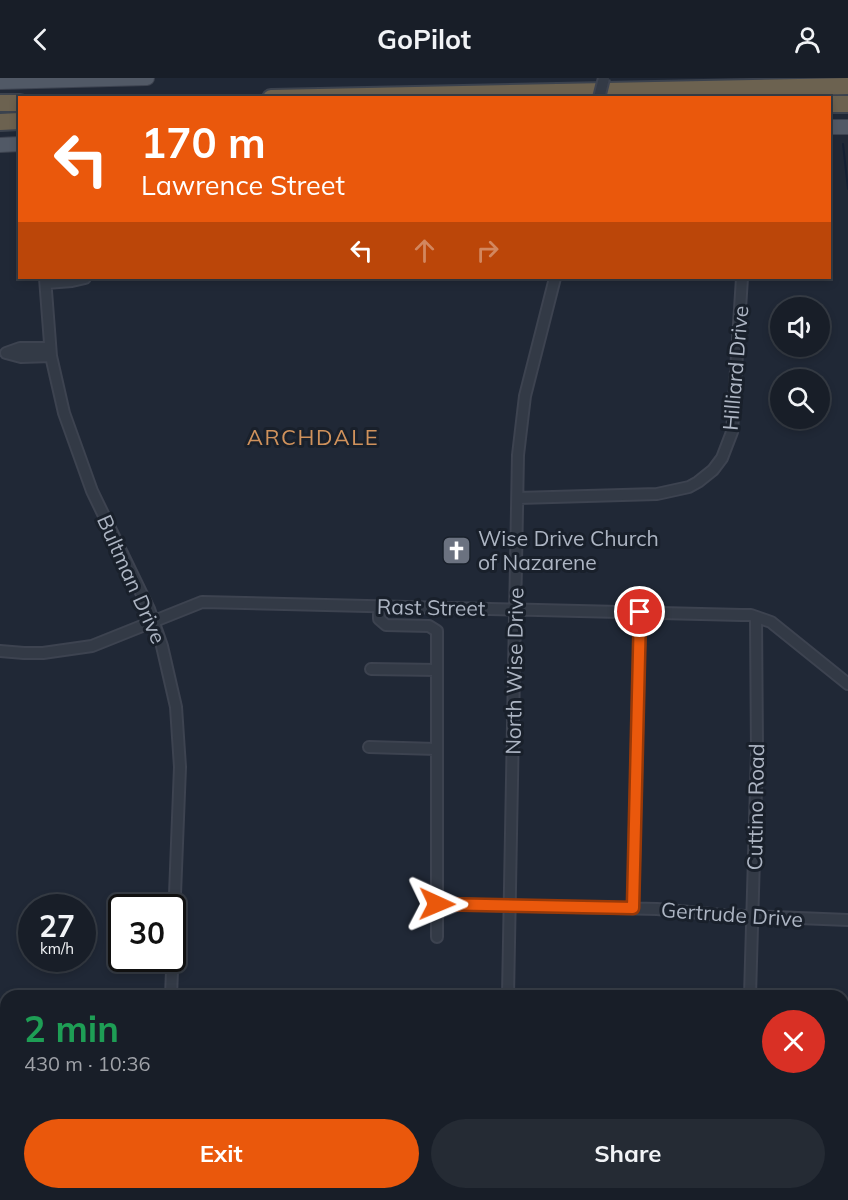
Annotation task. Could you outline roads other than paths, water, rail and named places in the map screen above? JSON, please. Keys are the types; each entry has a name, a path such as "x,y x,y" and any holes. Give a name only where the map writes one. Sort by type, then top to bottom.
{"highway":[{"path":"367,96 848,86"},
{"path":"0,103 18,103"},
{"path":"831,105 848,104"},
{"path":"0,122 18,121"}],"main road":[{"path":"0,82 147,78"},
{"path":"831,127 848,127"},
{"path":"0,145 18,144"}],"street":[{"path":"600,96 604,78"},
{"path":"45,280 81,279"},
{"name":"North Wise Drive","path":"508,990 518,455 525,396 555,279"},
{"name":"Hilliard Drive","path":"518,498 657,494 689,487 713,470 722,458 732,432 742,279"},
{"name":"Bultman Drive","path":"45,280 51,352 63,413 82,466 139,586 153,621 162,646 176,707 180,765 171,990"},
{"path":"3,353 21,357 51,352"},
{"name":"Rast Street","path":"0,651 24,653 78,649 114,638 202,602 741,615 765,619 778,627 848,684"},
{"path":"379,605 379,619 386,625 429,626 435,628 438,636 437,937"},
{"path":"633,908 640,612"},
{"name":"Cuttino Road","path":"750,990 757,753 756,617"},
{"path":"371,669 437,670"},
{"path":"369,747 436,749"},
{"name":"Gertrude Drive","path":"437,904 633,908 752,917 848,920"}],"waterway":[{"path":"843,144 848,189"}],"place":[{"name":"Wise Drive Church of Nazarene","path":"457,550"}],"district":[{"name":"ARCHDALE","path":"313,437"}]}
